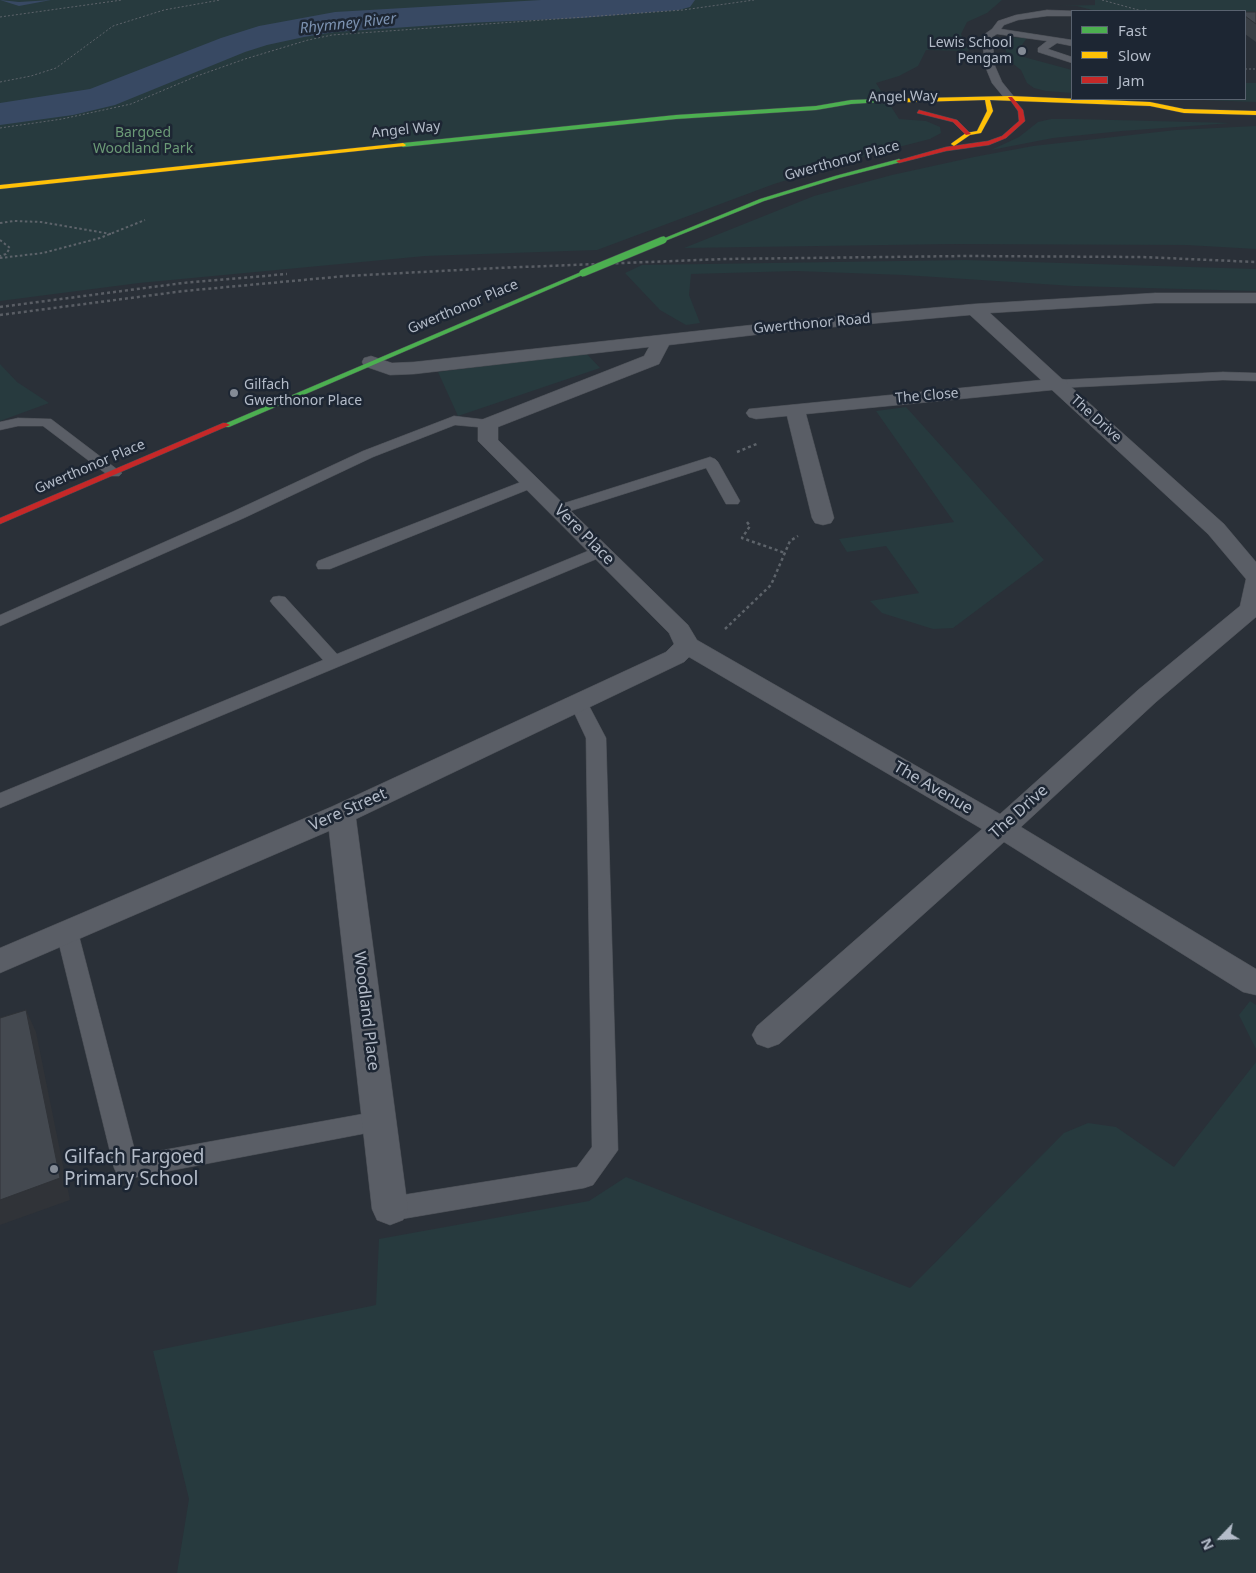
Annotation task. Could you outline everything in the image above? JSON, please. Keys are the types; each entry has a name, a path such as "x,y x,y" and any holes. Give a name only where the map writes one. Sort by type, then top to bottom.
{"main road":[{"path":"987,98 994,111 1026,112"},
{"name":"Angel Way","path":"0,187 676,117 816,108 851,102 1010,98 1150,104 1184,111"},
{"path":"1010,98 1026,112"},
{"name":"Angel Way","path":"816,108 873,113"},
{"name":"Angel Way","path":"963,111 913,112 955,120 968,134"},
{"name":"Gwerthonor Place","path":"946,149 968,134 979,132 994,111"},
{"path":"1112,114 1160,115 1184,111 1256,113"},
{"name":"Gwerthonor Place","path":"0,521 370,362 762,200 837,177 946,149 989,143 1004,137 1022,121 1026,112"}],"street":[{"name":"Gwerthonor Road","path":"370,362 390,369 414,368 662,340 974,309 1155,298 1256,298"},
{"name":"The Drive","path":"974,309 1216,528 1256,576"},
{"path":"488,424 652,360 662,340"},
{"name":"The Close","path":"756,413 1058,384"},
{"path":"795,408 823,518"},
{"name":"Vere Place","path":"488,424 488,441 679,630 687,645"},
{"name":"The Drive","path":"768,1035 1002,828 1146,696 1251,609 1256,581"},
{"name":"Vere Street","path":"0,961 341,814 579,704 675,657 687,645"},
{"name":"The Avenue","path":"687,645 1002,828 1255,984"},
{"name":"Woodland Place","path":"341,814 390,1209"}],"lane":[{"path":"1037,4 1047,13"},
{"path":"1010,98 997,83 989,60 987,36 995,31 1001,23 1016,18 1047,13 1071,13"},
{"path":"995,31 1071,43"},
{"path":"1055,40 1041,50 1071,60"},
{"path":"987,98 997,83"},
{"path":"1058,384 1256,376"},
{"path":"0,621 238,516 368,454 454,420 488,424"},
{"path":"0,426 18,422 46,422 114,473"},
{"path":"558,510 710,462 732,501"},
{"path":"324,565 530,483"},
{"path":"0,801 600,551"},
{"path":"279,601 335,662"},
{"path":"390,1209 584,1177 606,1150 596,738 579,704"},
{"path":"67,932 127,1168 380,1122"}],"path":[{"path":"0,17 122,0"},
{"path":"0,82 31,76 56,68 113,26 164,10 220,0"},
{"path":"0,128 62,119 131,104 197,76 245,59 308,40 332,35 683,10 754,0"},
{"path":"1102,0 1138,10"},
{"path":"0,257 43,253 111,234 145,220"},
{"path":"0,223 14,221 41,222 111,234"},
{"path":"0,240 10,248 6,254 0,257"},
{"path":"732,501 750,526 742,538 785,553"},
{"path":"687,645 723,631 771,585 790,541 823,518"}],"green space":[{"name":"Bargoed Woodland Park","path":"0,0 1002,0 987,13 967,22 961,34 969,51 926,50 918,66 899,76 876,83 899,119 926,121 940,127 941,133 930,139 875,153 774,184 597,250 425,256 139,283 0,301"},
{"path":"1095,0 1256,0 1256,19 1246,20 1246,10 1092,10 1077,6 1059,6 1095,5"},
{"path":"1009,37 1027,38 1019,49 1020,56 1071,70 1071,93 1046,91 1034,88 1027,83 1021,70 1008,60 1004,41"},
{"path":"1246,83 1256,83 1256,102 1202,100 1246,100"},
{"path":"1051,119 1231,123 1053,138 991,150 1019,137 1038,122"},
{"path":"1256,126 1256,249 1186,245 953,244 684,248 814,196 892,175 974,157 1033,146 1176,130"},
{"path":"965,260 1256,269 1256,291 1073,286 904,275 796,271 691,274 689,295 700,323 686,325 660,310 625,273 642,265"},
{"path":"586,353 600,368 458,416 438,372"},
{"path":"0,364 17,382 49,403 0,421"},
{"path":"906,407 1044,560 953,628 933,629 882,613 870,601 919,593 886,546 847,552 839,539 954,522 876,411"},
{"path":"1250,1001 1256,1005 1256,1049 1239,1015"},
{"path":"1256,1062 1256,1573 177,1573 189,1499 153,1351 376,1305 379,1239 589,1201 626,1177 910,1288 1064,1133 1088,1123 1116,1127 1174,1167"}],"building":[{"path":"1246,12 1256,12 1256,24 1246,17"},
{"path":"26,1010 60,1178 0,1200 0,1018"}],"waterway":[{"path":"3,0 19,4 48,0"},
{"name":"Rhymney River","path":"0,114 73,104 102,97 233,45 259,36 304,27 335,22 466,13 582,8 679,0"}],"railway":[{"path":"0,315 184,291 346,276 497,268 724,259 966,256 1142,257 1256,262"},
{"path":"0,307 183,283 287,274"}],"traffic: fast":[{"path":"403,145 676,117 816,108 851,102 880,101"},
{"path":"663,240 762,200 837,177 899,161"},
{"path":"583,273 663,240"},
{"path":"226,425 583,273"}],"traffic: slow":[{"path":"954,144 968,134 979,132 990,111 987,98"},
{"path":"880,101 1010,98 1150,104 1184,111 1256,113"},
{"path":"0,187 403,145"}],"traffic: jam":[{"path":"899,161 946,149 989,143 1004,137 1022,121 1021,111 1010,98"},
{"path":"919,112 955,121 968,134"},
{"path":"0,521 226,425"}],"place":[{"name":"Lewis School Pengam","path":"1022,51"},
{"name":"Gilfach Gwerthonor Place","path":"234,393"},
{"name":"Gilfach Fargoed Primary School","path":"54,1169"}]}
